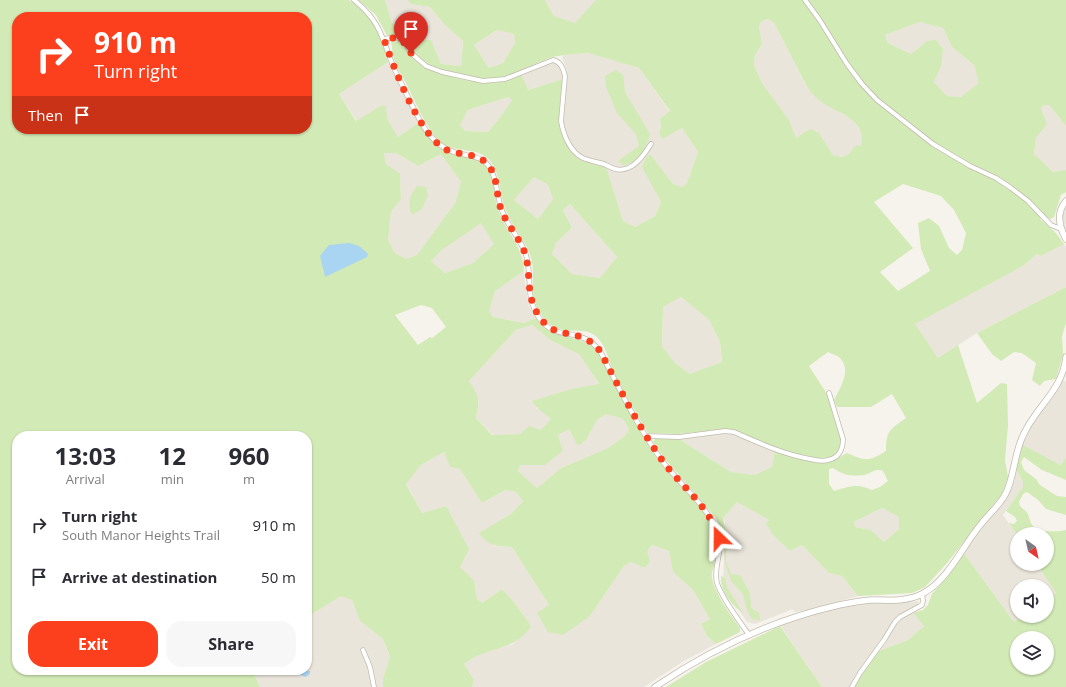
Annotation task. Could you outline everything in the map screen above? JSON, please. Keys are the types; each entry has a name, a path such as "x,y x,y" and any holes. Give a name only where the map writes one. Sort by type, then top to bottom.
{"street":[{"path":"354,0 376,22 394,67 428,134 444,148 480,158 490,167 494,174 500,207 526,256 529,290 532,302 540,318 552,330 585,338 594,344 600,351 646,436 664,464 702,507 716,528 720,547 716,572 717,582 721,593 749,635"},
{"path":"805,0 819,19 847,64 877,100 933,144 970,166 996,178 1011,188 1028,201 1052,225 1061,229"},
{"path":"384,39 396,37 400,39 406,44 411,53 426,66 442,72 483,81 504,79 553,60 557,61 564,69 565,76 561,121 562,129 566,138 577,154 582,158 616,170 623,170 636,164 651,144"},
{"path":"1066,201 1061,208 1060,213 1061,229 1066,239"},
{"path":"655,687 692,663 775,623 830,607 851,603 870,600 903,600 922,594 931,588 947,572 982,523 1002,501 1010,484 1014,463 1022,438 1029,424 1058,385 1066,357"},
{"path":"646,436 679,437 725,431 734,432 792,455 821,461 828,460 837,456 843,445 843,439 829,393"},
{"path":"852,687 895,622 900,617 922,605 922,594"},
{"path":"363,650 370,667 374,687"}],"shaded area":[{"path":"385,0 407,0 411,4 430,7 445,25 463,41 461,66 441,64 431,40 423,39 410,26 392,23"},
{"path":"545,0 596,1 575,23 554,16"},
{"path":"768,19 774,23 805,84 842,114 853,119 860,130 862,139 861,146 853,148 849,154 842,157 833,155 819,133 796,139 789,120 762,83 754,65 755,55 762,44 759,26 762,21"},
{"path":"920,22 943,28 952,47 974,65 980,83 961,97 947,96 934,82 941,66 927,41 911,54 888,43 885,35"},
{"path":"497,30 514,34 515,43 503,63 489,68 474,45"},
{"path":"588,53 639,68 670,112 660,119 661,126 659,133 662,138 682,128 698,152 687,183 682,187 673,184 651,155 643,167 661,202 655,216 635,227 623,221 604,163 578,153 570,142 564,129 563,120 567,70 562,58 564,55"},
{"path":"552,61 556,62 562,69 563,79 527,90 521,75"},
{"path":"388,62 418,123 398,137 387,118 382,105 357,121 339,94"},
{"path":"508,97 512,100 488,132 465,131 460,125 468,110"},
{"path":"1043,105 1049,105 1066,126 1066,170 1053,172 1034,155 1036,138 1046,124 1041,109"},
{"path":"384,153 396,153 418,166 441,154 461,182 455,203 417,255 406,259 395,253 388,240 391,212 401,199 400,175 386,164"},
{"path":"534,177 548,185 553,199 538,219 514,200"},
{"path":"570,204 617,257 601,278 572,274 552,254 556,243 572,228 563,210"},
{"path":"1066,207 1066,234 1062,217"},
{"path":"481,222 494,244 473,263 445,273 431,261 442,250"},
{"path":"1064,244 1066,247 1066,287 977,333 938,358 914,324 1023,266 1037,254 1041,256"},
{"path":"524,271 529,306 536,318 524,323 493,317 488,311 495,291"},
{"path":"681,297 709,320 720,342 722,363 690,374 675,363 662,346 663,307"},
{"path":"532,325 552,341 579,353 599,385 575,388 536,408 544,412 551,419 540,430 520,434 493,435 476,418 479,401 469,381 516,330"},
{"path":"1063,380 1066,382 1066,457 1061,465 1023,445 1033,422 1053,397"},
{"path":"606,414 623,419 629,429 625,436 608,448 561,468 537,488 518,471 520,465 545,465 563,451 558,435 569,429 578,445 586,440 597,420"},
{"path":"724,433 734,434 775,451 772,467 754,475 731,472 679,439"},
{"path":"444,452 450,467 460,469 482,503 505,490 516,492 523,501 511,514 480,533 494,546 512,547 549,605 590,616 624,566 631,562 645,568 650,562 646,551 652,545 669,551 673,572 693,590 710,619 701,624 707,636 716,644 684,661 644,687 472,687 474,680 464,664 475,656 513,644 531,626 514,602 502,589 482,603 477,599 474,580 460,567 446,506 422,513 406,483 421,465"},
{"path":"1016,469 1023,482 1023,487 1003,515 1011,527 1010,527 1010,571 1042,571 1047,579 1010,579 1010,617 963,552 979,530 1001,506 1013,483"},
{"path":"737,502 769,520 766,524 773,535 790,551 802,545 829,573 842,576 858,596 809,610 794,612 793,609 755,624 747,622 723,586 725,521 723,518"},
{"path":"882,508 899,517 899,529 884,542 871,530 854,527 854,522"},
{"path":"341,595 352,600 360,621 383,639 390,658 383,678 383,687 260,687 256,675 312,675 312,614"},
{"path":"917,601 919,603 918,605 901,615 859,671 850,687 822,687 780,625 842,607 862,603 907,603"},
{"path":"913,613 924,626 908,640 879,651 887,641 896,625 902,619"}],"green space":[{"path":"0,0 349,0 359,8 377,28 388,62 339,94 356,121 382,105 386,106 387,118 398,137 418,123 430,138 443,150 454,155 477,160 487,168 492,178 497,207 504,223 517,245 523,261 524,271 495,291 489,311 493,317 524,323 536,318 551,332 583,341 598,352 635,423 651,450 666,471 694,500 711,524 715,535 716,545 712,578 716,591 723,604 740,628 740,632 716,644 707,636 701,624 710,619 693,590 673,572 669,551 652,545 647,551 650,562 645,568 631,562 624,566 590,616 563,635 548,632 537,613 549,605 512,547 494,545 486,541 479,533 511,514 523,501 516,492 505,490 482,503 460,469 450,467 444,452 421,465 406,484 422,513 446,506 469,549 460,567 474,580 477,599 482,603 502,589 514,602 531,626 520,638 507,646 475,657 464,664 474,680 472,687 383,687 383,678 390,657 383,639 360,621 352,600 341,596 312,614 312,431 12,431 12,675 256,675 260,687 0,687","holes":["384,153 396,153 418,166 441,154 461,182 455,203 417,255 406,259 395,253 388,240 391,212 401,199 400,174 386,164","481,223 494,244 473,263 445,273 431,261 442,250","421,305 432,308 446,327 432,338 430,337 418,345 395,315","532,325 552,341 579,354 599,384 575,388 532,401 538,409 551,419 540,430 529,426 520,434 492,435 476,418 478,398 469,381 516,330","606,414 623,419 629,429 625,436 608,448 561,468 537,488 518,471 520,465 545,465 563,451 558,435 569,429 578,446 586,440 597,420"]},
{"path":"358,0 385,0 392,23 410,26 423,39 431,40 441,64 461,66 463,41 445,25 430,7 411,4 407,0 545,0 554,16 575,23 596,0 1066,0 1066,126 1049,105 1043,105 1041,109 1047,124 1036,138 1034,154 1053,172 1066,170 1066,192 1061,195 1054,217 1050,219 1044,215 1040,219 1055,232 1064,244 1041,256 1037,254 1023,266 915,324 938,358 958,345 977,403 1001,383 1007,384 1008,425 1005,460 1008,477 1002,494 947,563 925,587 912,593 858,596 842,576 829,573 802,545 790,551 773,535 766,524 769,520 737,502 723,518 727,536 726,561 731,574 740,575 750,593 751,608 759,613 760,620 752,619 747,610 743,594 731,581 725,563 723,536 717,520 666,460 653,442 655,439 679,439 731,472 754,475 772,467 775,451 819,462 830,462 847,453 863,459 871,459 886,451 887,439 890,431 906,418 892,394 871,407 837,407 834,400 842,385 845,373 845,368 840,358 828,352 809,366 827,394 841,440 839,450 835,455 827,459 792,453 776,448 735,430 725,429 678,434 648,433 619,382 606,350 597,337 583,331 561,330 554,327 546,321 539,311 533,292 533,271 529,251 508,215 494,167 482,154 446,146 434,135 423,118 396,65 391,41 394,39 401,43 412,57 422,65 442,74 464,80 494,83 505,81 521,74 528,90 563,79 560,122 569,147 578,158 588,163 606,167 623,221 635,227 655,216 661,202 642,167 647,156 651,155 673,184 682,187 687,183 698,152 682,128 662,139 659,133 661,126 660,119 670,111 639,68 588,53 552,57 504,77 483,79 442,71 417,58 403,37 396,35 389,36 386,34 376,15","holes":["768,19 774,23 808,88 819,100 855,122 862,136 861,146 857,145 849,154 842,157 833,155 819,133 810,129 796,138 789,120 762,83 754,65 755,55 762,44 759,26 762,21","920,22 943,28 952,47 974,65 979,83 961,97 947,96 934,82 941,66 943,49 936,40 927,41 911,54 888,43 885,35","497,30 514,34 515,43 503,63 489,68 474,45","508,97 512,100 488,132 465,131 460,125 468,110","534,177 548,185 553,199 538,219 514,200","903,184 941,196 954,210 966,233 962,250 957,255 949,248 939,226 929,218 918,223 921,249 930,271 898,291 880,272 913,248 874,202","570,204 617,257 600,278 572,274 552,254 556,243 572,228 563,210","681,297 709,320 720,342 722,362 690,374 675,363 662,346 663,307","833,468 844,474 852,476 864,475 875,470 883,471 888,481 880,487 872,490 862,486 853,486 834,491 829,484 829,469","882,508 899,517 899,529 884,542 871,530 855,527 854,522"]},
{"path":"616,70 623,75 625,92 650,134 644,149 638,158 629,164 623,165 618,161 639,146 636,134 617,113 606,87 605,76"},
{"path":"417,186 426,187 428,195 422,209 412,215 410,199"},
{"path":"1066,287 1066,323 1062,336 1063,354 1056,379 1044,381 1040,386 1032,380 1036,363 1022,353 1014,352 1001,361 992,354 977,333"},
{"path":"1023,445 1061,465 1066,457 1066,480 1042,470 1024,457 1021,462 1024,470 1036,479 1040,485 1057,496 1066,497 1066,515 1046,509 1038,500 1027,492 1023,494 1019,502 1020,506 1028,514 1034,527 1012,527 1009,523 1014,524 1017,521 1015,517 1006,511 1023,487 1023,482 1016,469"},
{"path":"1066,530 1066,687 855,687 862,673 879,651 908,640 924,626 913,613 923,610 928,605 932,594 948,575 963,552 1010,617 1010,623 1054,623 1054,594 1056,593 1054,590 1054,579 1047,579 1042,571 1054,571 1054,531"},
{"path":"721,576 725,578 727,587 743,613 734,606 724,592"},
{"path":"780,626 822,687 666,687 706,662"}],"water":[{"path":"349,243 359,246 368,254 367,257 325,277 320,256 329,245"}],"route":[{"path":"411,53 406,44 400,39 396,37 384,39 394,67 428,134 444,148 480,158 485,161 494,174 500,207 526,256 529,290 536,312 545,324 552,330 585,338 594,344 600,351 646,436 664,464 711,519 719,538"}]}
